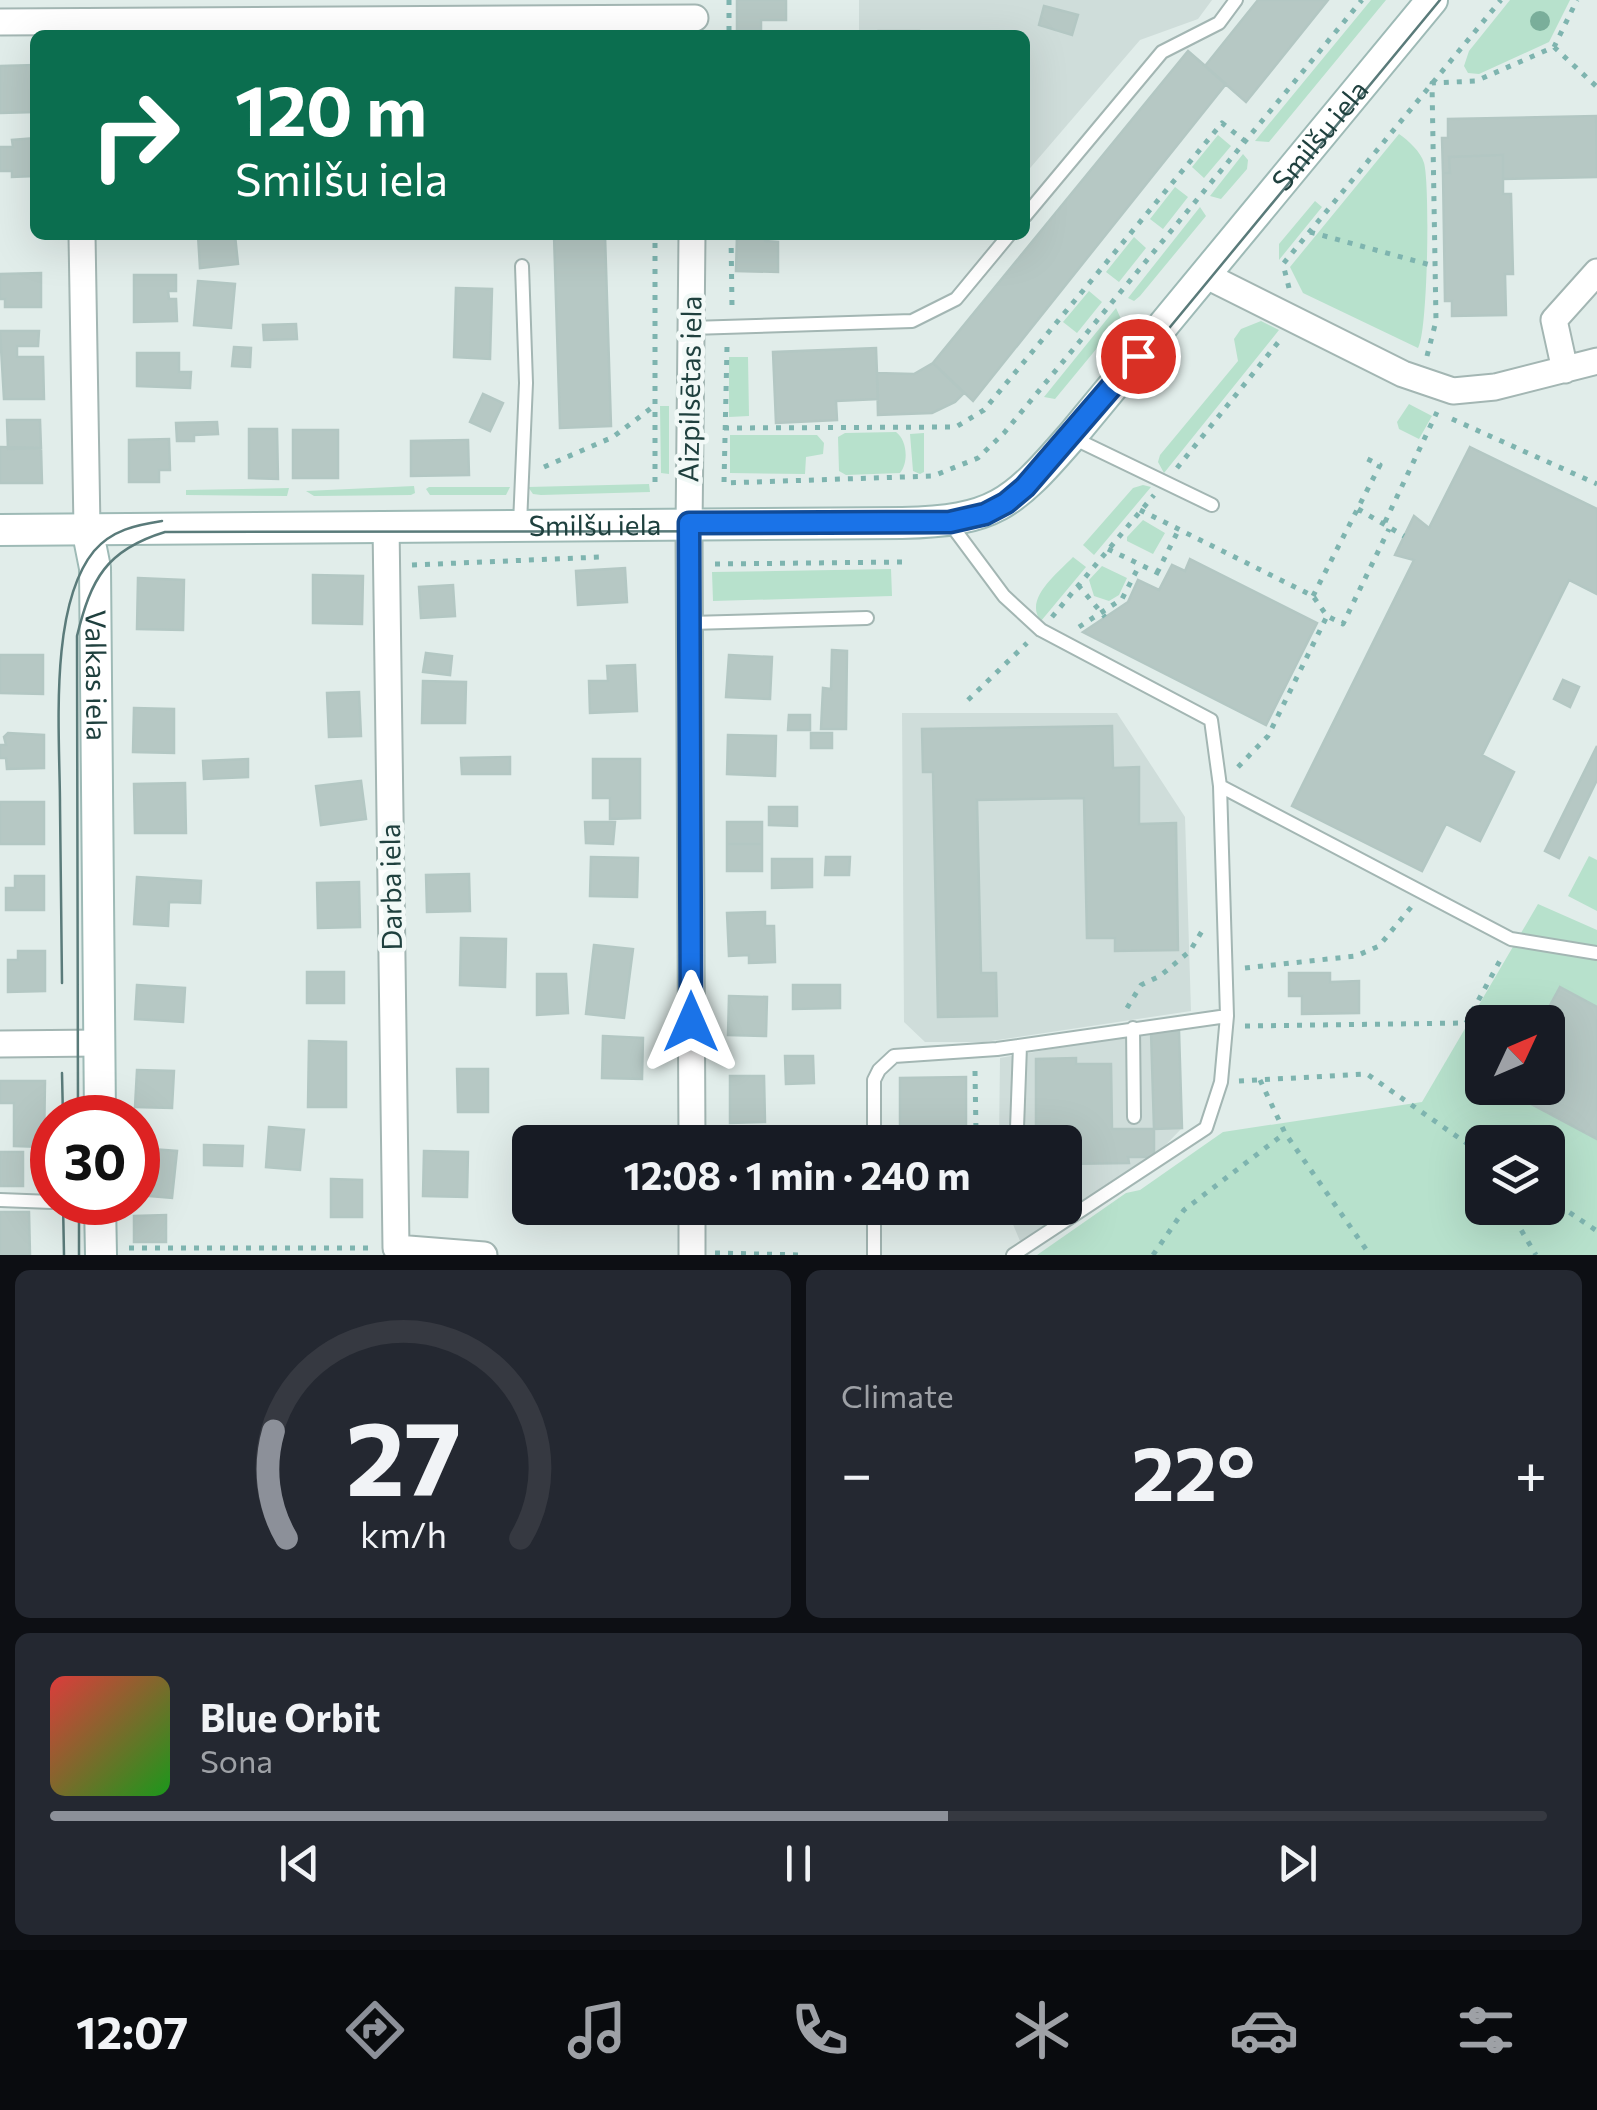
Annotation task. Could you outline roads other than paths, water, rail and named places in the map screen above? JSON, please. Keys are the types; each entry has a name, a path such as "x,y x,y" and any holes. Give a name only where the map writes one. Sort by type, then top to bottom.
{"street":[{"name":"Smilšu iela","path":"0,530 950,522 985,514 1006,503 1071,438 1432,0"},
{"path":"0,22 468,9 695,18"},
{"name":"Valkas iela","path":"82,240 87,528 95,568 100,1095"},
{"name":"Aizpilsētas iela","path":"692,240 692,1125"},
{"path":"1565,370 1554,320 1597,272"},
{"path":"1204,275 1403,374 1453,391 1494,387 1597,361"},
{"name":"Darba iela","path":"386,525 396,1248 484,1255"},
{"path":"0,1044 100,1042"},
{"path":"107,1225 115,1252"},
{"path":"692,1225 692,1254"}],"lane":[{"path":"1030,210 1162,52 1219,23 1236,0"},
{"path":"691,328 912,322 956,298 1005,240"},
{"path":"520,524 526,383 522,266"},
{"path":"1071,438 1212,505"},
{"path":"950,522 1004,596 1041,630 1211,720 1220,786 1226,1021 1221,1082 1206,1128 1013,1255"},
{"path":"690,623 866,618"},
{"path":"1220,786 1511,939 1597,953"},
{"path":"874,1125 874,1080 894,1056 974,1051 1113,1030 1226,1021"},
{"path":"1132,1028 1134,1117"},
{"path":"1017,1125 1020,1046"},
{"path":"0,1200 30,1201"},
{"path":"874,1225 874,1255"}],"tram line":[{"path":"78,1095 77,636 95,583 115,558 145,539 165,532 927,530 992,517 1012,506 1057,464 1440,0"},
{"path":"872,516 959,512 996,498 1033,469"},
{"path":"62,983 59,710 69,605 79,575 101,544 125,530 162,521"},
{"path":"62,1073 62,1095"},
{"path":"63,1225 64,1255"},
{"path":"79,1225 79,1255"}]}
